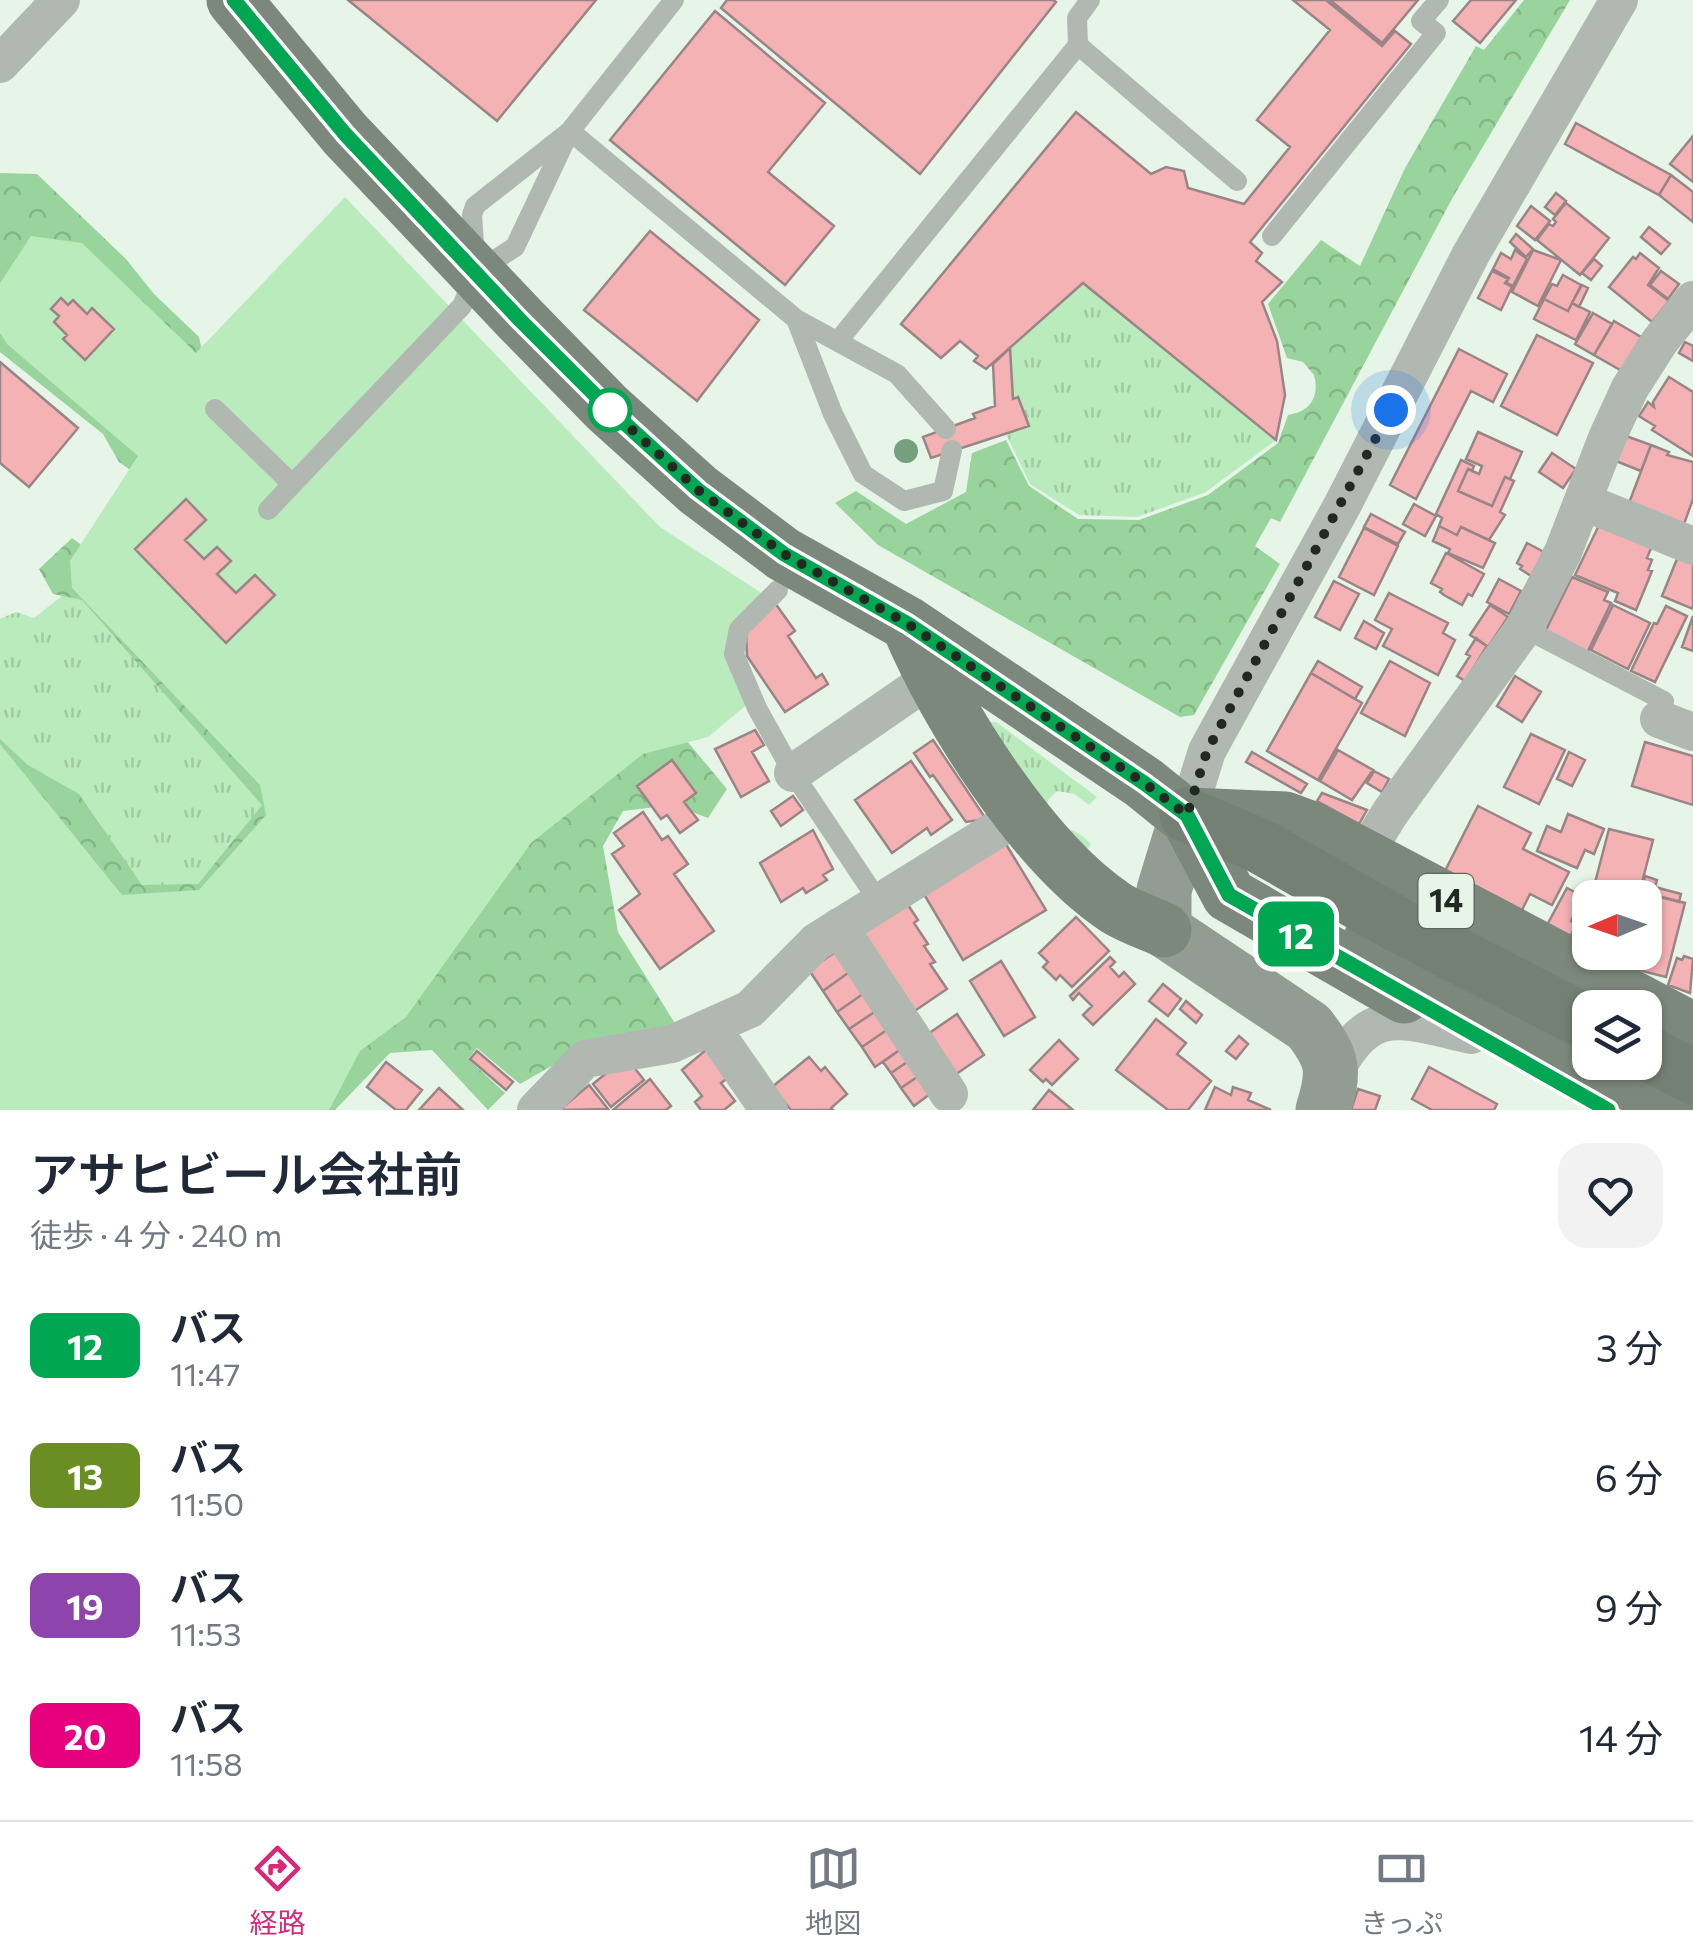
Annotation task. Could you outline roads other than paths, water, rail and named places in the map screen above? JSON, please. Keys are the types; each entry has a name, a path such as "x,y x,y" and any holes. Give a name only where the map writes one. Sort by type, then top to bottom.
{"highway":[{"path":"1187,815 1260,846 1400,926 1572,1048"},
{"path":"1662,1061 1693,1077"}],"main road":[{"path":"234,0 345,134 608,408 698,490 784,554 908,624 1187,815 1229,895 1471,1035 1572,1060"},
{"path":"908,624 930,678 1020,814 1118,909 1164,930 1310,1027 1326,1048 1328,1093"},
{"path":"1164,930 1164,890 1187,815"},
{"name":"14","path":"1187,815 1285,819 1312,829 1693,1030"},
{"path":"1623,1080 1678,1110"}],"street":[{"path":"0,64 61,0"},
{"path":"1187,815 1207,751 1343,504 1471,254 1619,0"},
{"path":"1363,857 1390,813 1524,628 1584,502 1630,388 1693,300"},
{"path":"1584,502 1693,546"},
{"path":"793,772 930,678"},
{"path":"539,1109 585,1059 672,1044 750,1009 816,942 1020,814"},
{"path":"840,927 949,1094"},
{"path":"1328,1093 1347,1048 1367,1027 1402,1020 1471,1035"},
{"path":"712,1028 769,1110"}],"lane":[{"path":"476,272 515,247 570,131 674,0"},
{"path":"838,341 1078,45 1077,18 1090,0"},
{"path":"1272,236 1436,33 1421,22 1438,0"},
{"path":"1078,45 1237,181"},
{"path":"268,510 462,306 476,272 472,215 475,206 570,131"},
{"path":"570,131 796,319 897,374 949,440 943,491 904,501 863,474 833,414 796,319"},
{"path":"215,409 292,484"},
{"path":"778,590 739,629 734,654 793,772 880,902"},
{"path":"1524,628 1664,701 1676,725"}]}
